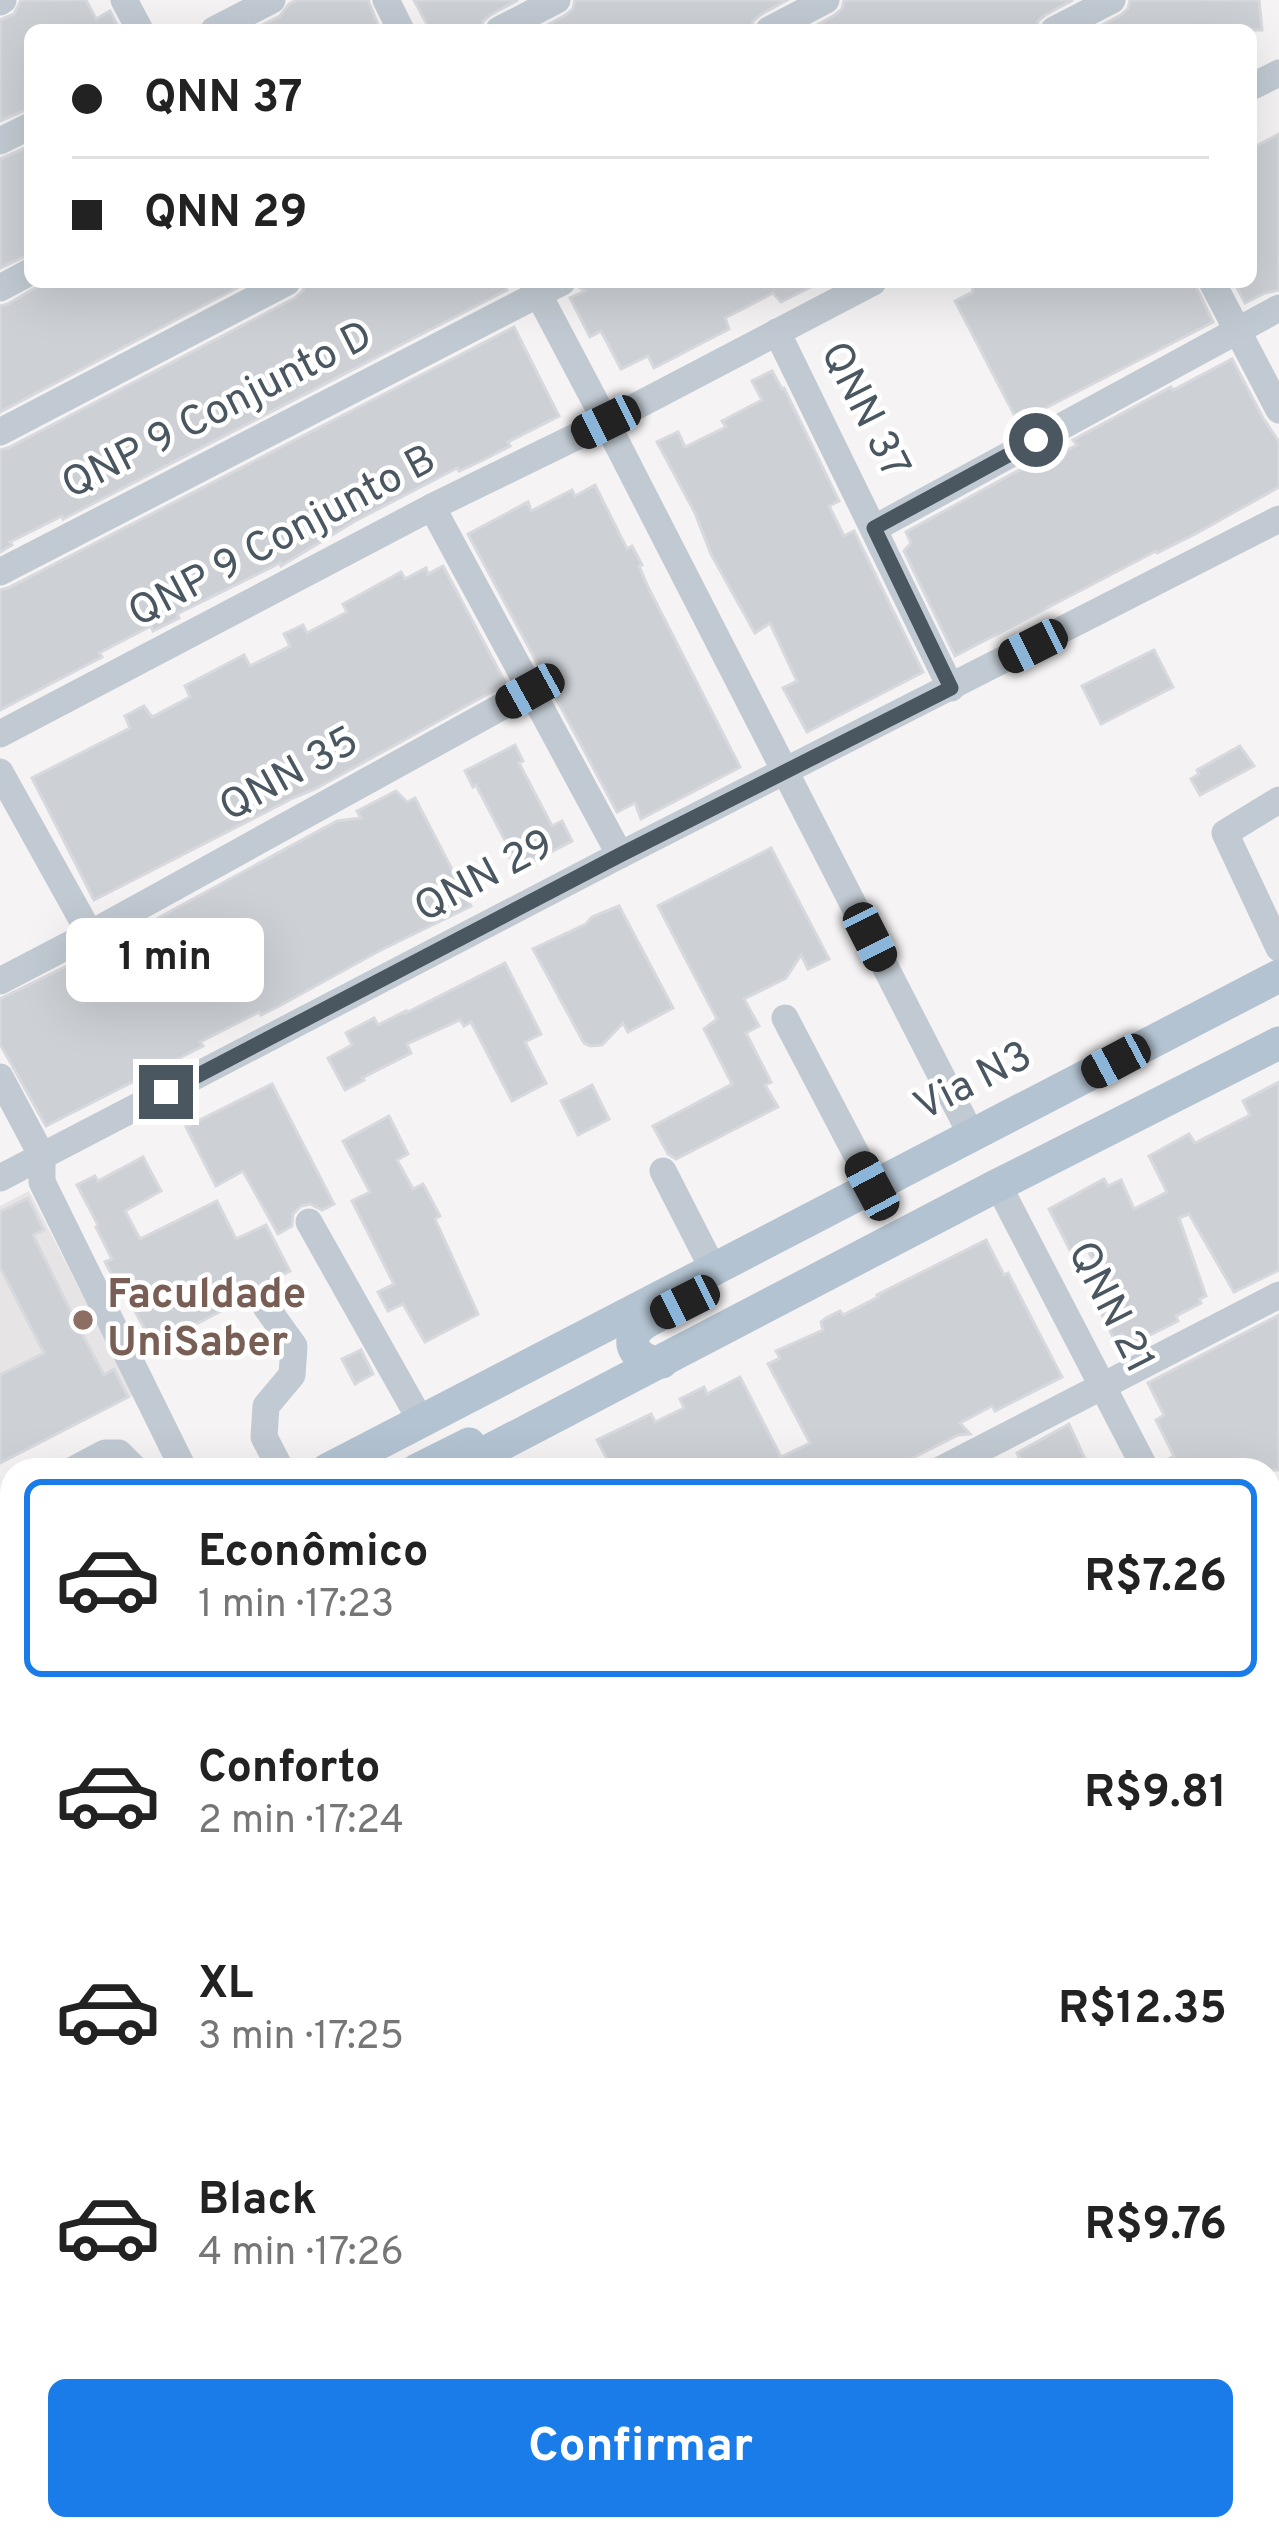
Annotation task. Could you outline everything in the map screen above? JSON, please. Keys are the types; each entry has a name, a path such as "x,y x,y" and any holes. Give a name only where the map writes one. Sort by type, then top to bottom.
{"main road":[{"name":"Via N3","path":"351,1458 1279,976"},
{"path":"1238,1065 1279,1034"},
{"path":"475,1458 1279,1043"},
{"path":"662,1361 649,1362 638,1355 633,1341 639,1327 764,1262 832,1208"},
{"path":"440,1458 593,1380 600,1366 596,1352 585,1344 569,1344"}],"street":[{"path":"226,24 272,0"},
{"path":"511,24 557,0"},
{"path":"780,24 826,0"},
{"path":"1066,24 1112,0"},
{"path":"0,432 275,288"},
{"name":"QNP 9 Conjunto D","path":"0,572 540,288"},
{"path":"545,288 606,422 972,1136"},
{"name":"QNP 9 Conjunto B","path":"0,734 861,288"},
{"path":"1215,288 1279,410"},
{"name":"QNN 37","path":"874,528 1279,308"},
{"name":"QNN 37","path":"777,332 951,688"},
{"path":"431,507 620,855"},
{"name":"QNN 29","path":"41,1156 1279,519"},
{"name":"QNN 35","path":"0,981 530,691"},
{"path":"0,772 90,934"},
{"path":"1279,800 1226,833 1279,948"},
{"path":"785,1018 872,1186"},
{"path":"0,1078 41,1156 41,1182 178,1458"},
{"path":"0,1178 41,1156"},
{"path":"663,1171 714,1271"},
{"name":"QNN 21","path":"998,1185 1140,1458"},
{"path":"309,1222 421,1421"},
{"path":"963,1458 1279,1294"},
{"path":"266,1306 294,1346 292,1375 266,1406 264,1436 275,1458"}],"shaded area":[{"path":"29,1191 134,1395 12,1458 0,1458 0,1206"}],"building":[{"path":"21,0 86,0 96,19 110,11 117,24 24,24 24,111 0,121 0,20 14,14"},
{"path":"368,0 378,24 265,24 289,4"},
{"path":"414,0 518,0 482,24 427,24"},
{"path":"575,0 787,0 752,24 549,24 573,9"},
{"path":"844,0 1073,0 1037,24 819,24 842,9"},
{"path":"1130,0 1259,0 1262,30 1257,30 1257,24 1104,24 1128,9"},
{"path":"1279,134 1279,290 1245,303 1237,288 1257,288 1257,146"},
{"path":"24,149 24,257 0,268 0,159"},
{"path":"35,288 237,288 0,412 0,306"},
{"path":"580,288 809,288 781,302 773,293 725,318 729,329 654,368 648,356 621,369 601,331 590,337 570,298 585,291"},
{"path":"973,288 1197,288 1213,322 1018,422 955,301"},
{"path":"507,290 10,542 0,552 0,450 303,291"},
{"path":"514,327 559,416 485,459 457,468 355,521 281,566 99,653 102,657 0,710 0,590"},
{"path":"1232,359 1279,442 1279,487 955,656 904,551 911,543 906,532 1034,462 1037,466 1077,445 1073,440 1171,387"},
{"path":"772,371 839,501 829,506 844,536 854,531 923,672 807,732 783,688 797,681 770,623 755,633 657,442 678,432 685,447 726,427 722,421 762,400 752,381"},
{"path":"595,485 627,549 632,546 642,565 648,587 740,767 641,819 635,803 617,812 468,534 528,502 531,511 572,490 575,496"},
{"path":"443,566 506,684 315,789 94,900 32,778 130,728 125,716 144,706 152,717 190,697 185,686 244,655 250,666 290,646 284,634 303,625 307,633 347,612 343,604 401,572 405,579 426,568 428,574"},
{"path":"1154,650 1173,687 1101,724 1082,686"},
{"path":"515,745 523,761 519,763 552,826 562,821 572,841 516,870 505,849 509,848 465,771"},
{"path":"1240,746 1254,766 1200,795 1191,779 1199,774 1197,770"},
{"path":"396,791 407,802 415,798 471,906 200,1042 203,1046 46,1126 0,1044 0,999 337,821 361,818 357,811"},
{"path":"771,848 829,959 808,969 801,955 786,978 744,999 759,1026 746,1033 778,1107 676,1159 668,1154 653,1126 732,1084 704,1029 717,1019 658,906"},
{"path":"619,906 673,1008 628,1032 623,1023 602,1045 590,1046 584,1043 533,949"},
{"path":"505,963 541,1034 525,1042 546,1083 512,1101 471,1022 464,1026 460,1020 407,1044 411,1053 345,1090 328,1058 352,1045 346,1033 374,1018 378,1025 406,1013"},
{"path":"1279,1082 1279,1270 1234,1292 1189,1214 1179,1218 1206,1296 1176,1316 1178,1321 1128,1346 1122,1334 1114,1339 1095,1300 1111,1292 1088,1251 1074,1258 1049,1209 1104,1179 1108,1186 1121,1180 1134,1209 1167,1192 1149,1156 1189,1134 1195,1143 1250,1115 1243,1101"},
{"path":"272,1084 334,1204 322,1210 310,1204 301,1206 293,1214 292,1226 278,1234 243,1171 216,1186 186,1127"},
{"path":"592,1085 609,1119 578,1135 561,1101"},
{"path":"389,1116 408,1154 397,1160 413,1189 423,1184 440,1216 435,1219 478,1314 425,1342 403,1304 388,1311 378,1292 394,1284 352,1201 370,1192 343,1141"},
{"path":"143,1157 161,1191 125,1211 140,1239 217,1201 236,1239 266,1225 290,1271 154,1346 105,1262 112,1259 77,1185 95,1176 98,1181"},
{"path":"28,1198 44,1230 33,1235 81,1332 104,1375 114,1369 128,1397 10,1458 0,1458 0,1375 44,1353 0,1267 0,1212"},
{"path":"986,1240 1062,1377 960,1423 970,1434 958,1435 913,1458 607,1458 597,1440 651,1414 655,1422 684,1408 680,1399 704,1387 707,1394 740,1377 781,1457 810,1443 768,1364 780,1358 776,1351 823,1330 821,1322 826,1318 840,1311 843,1315"},
{"path":"1279,1315 1279,1458 1170,1458 1174,1456 1156,1420 1164,1415 1148,1383"},
{"path":"361,1350 373,1374 355,1384 342,1359"},
{"path":"1069,1424 1085,1458 1020,1458 1017,1453"}],"place":[{"name":"Faculdade UniSaber","path":"83,1320"}],"route":[{"path":"166,1092 951,688 874,528 1036,440"}]}
